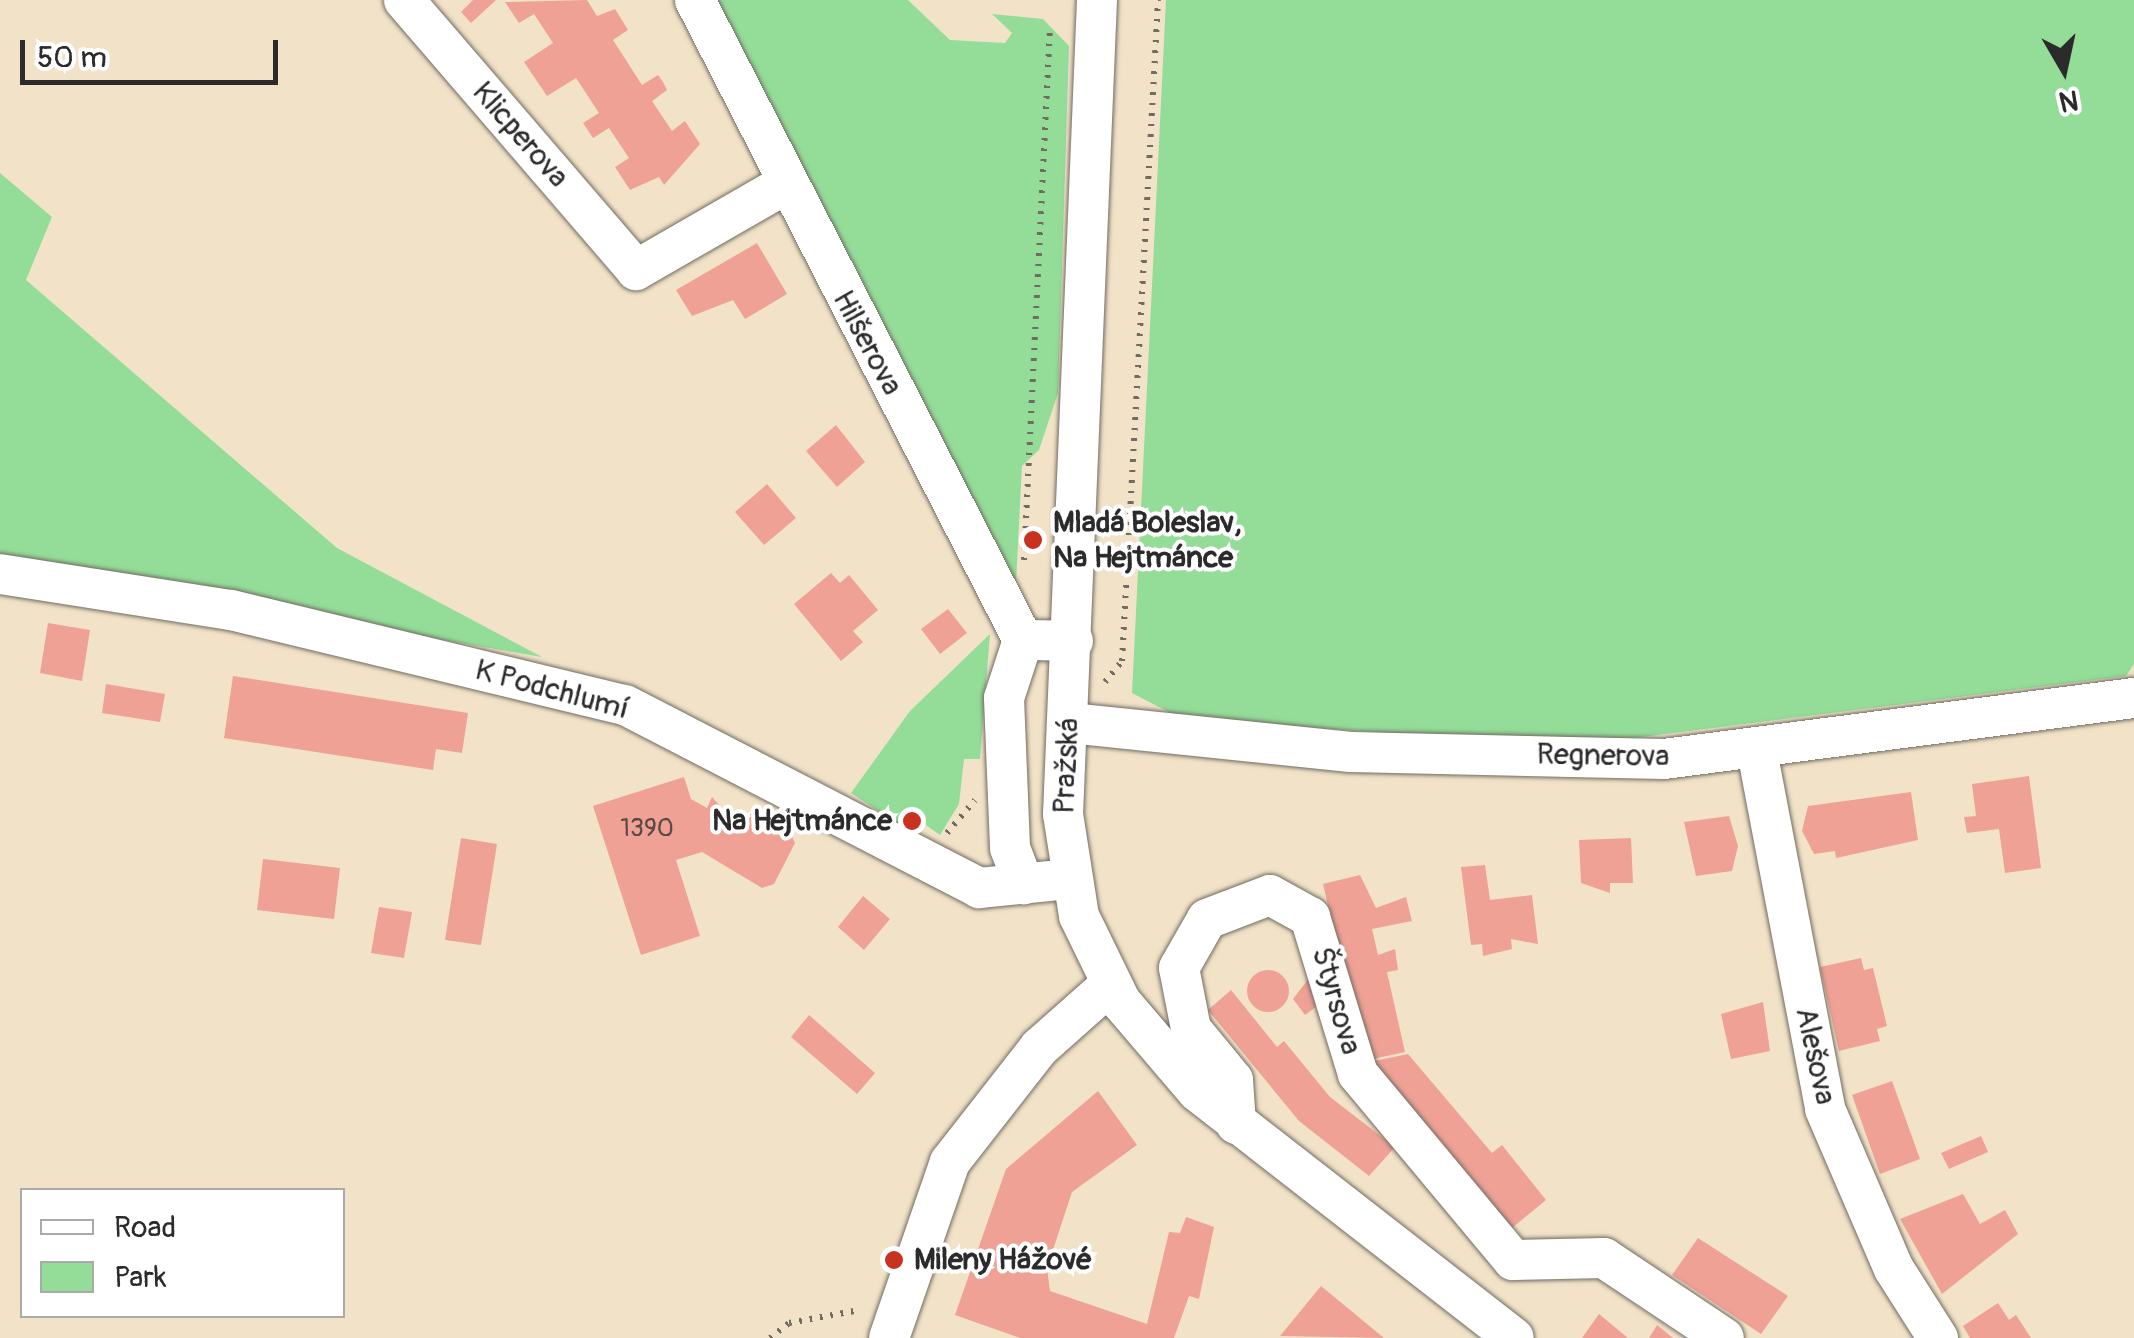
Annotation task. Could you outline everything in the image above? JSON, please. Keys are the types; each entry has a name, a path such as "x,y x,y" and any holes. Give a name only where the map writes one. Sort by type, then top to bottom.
{"street":[{"name":"Klicperova","path":"404,0 636,270 784,185"},
{"name":"Hilšerova","path":"694,0 784,185 1023,640"},
{"name":"Pražská","path":"1097,0 1072,641 1069,879 1110,984 1164,1056 1236,1124 1514,1338"},
{"name":"K Podchlumí","path":"0,574 232,610 625,705 979,888 1069,879"},
{"path":"1024,884 1010,848 1004,698 1023,640 1072,641"},
{"name":"Regnerova","path":"1070,723 1350,752 1664,759 1757,751 2134,698"},
{"name":"Alešova","path":"1757,751 1825,1109 1894,1269 1938,1338"},
{"name":"Štyrsova","path":"1236,1124 1233,1080 1191,1029 1179,968 1207,919 1270,895 1310,918 1358,1074 1513,1260 1604,1258 1724,1338"},
{"path":"895,1320 950,1162 1040,1048 1110,984"}],"path":[{"path":"1070,723 1122,661 1158,0"},
{"path":"1023,583 1050,27"},
{"path":"941,842 968,799 986,802"},
{"path":"770,1338 789,1323 895,1320"}],"green space":[{"path":"713,0 908,0 950,40 1005,43 1012,33 992,14 1043,19 1069,46 1058,393 1039,450 1022,466 1016,583"},
{"path":"1166,0 2134,0 2134,664 2126,676 1634,738 1459,738 1180,718 1132,693"},
{"path":"0,173 52,217 26,280 337,548 542,657 0,564"},
{"path":"990,634 980,759 964,759 959,804 940,835 910,814 900,825 851,793 910,711"}],"building":[{"path":"473,0 496,0 471,23 461,12"},
{"path":"587,0 597,16 615,9 628,30 613,40 642,85 658,75 663,82 667,90 652,101 672,131 685,121 700,144 664,185 659,177 630,190 615,167 629,158 609,128 593,138 583,123 599,113 576,78 547,96 524,62 553,43 534,14 519,23 505,2"},
{"path":"757,243 787,294 745,319 733,300 692,316 676,290"},
{"path":"836,425 865,462 837,487 806,451"},
{"path":"767,484 796,518 764,545 735,512"},
{"path":"831,573 840,583 849,575 878,610 853,631 863,642 841,661 794,604"},
{"path":"948,609 967,633 940,654 921,629"},
{"path":"48,623 90,630 82,681 40,673"},
{"path":"233,676 468,713 462,753 436,749 433,770 224,738"},
{"path":"106,684 165,694 160,722 102,713"},
{"path":"2029,776 2041,868 2005,873 1999,829 1967,833 1964,817 1976,816 1972,784"},
{"path":"684,777 691,799 707,808 712,797 734,822 753,811 789,830 795,843 774,884 762,888 702,852 676,860 700,936 641,955 593,806"},
{"path":"1911,792 1918,840 1836,858 1835,851 1814,854 1802,831 1808,806"},
{"path":"1729,816 1738,846 1732,871 1696,876 1684,822"},
{"path":"461,838 497,844 481,945 445,940"},
{"path":"1631,838 1633,883 1610,883 1610,893 1581,883 1579,840"},
{"path":"263,859 340,868 334,919 257,910"},
{"path":"1485,865 1490,900 1532,895 1538,944 1511,939 1512,949 1483,956 1482,944 1471,945 1461,867"},
{"path":"1360,875 1376,908 1406,897 1412,921 1372,929 1378,955 1395,949 1398,970 1387,972 1405,1052 1364,1061 1323,884"},
{"path":"863,896 890,919 864,950 838,927"},
{"path":"379,907 412,912 404,958 371,953"},
{"path":"1861,958 1864,970 1873,968 1887,1026 1877,1029 1880,1041 1839,1051 1820,967"},
{"path":"1268,970 1283,976 1289,991 1283,1006 1268,1012 1253,1006 1247,991 1253,976"},
{"path":"1313,973 1321,1003 1305,1015 1293,999"},
{"path":"1231,990 1277,1047 1284,1041 1330,1097 1395,1147 1369,1176 1299,1121 1208,1010"},
{"path":"1763,1002 1770,1051 1731,1059 1721,1014"},
{"path":"809,1015 875,1073 857,1094 791,1037"},
{"path":"1408,1054 1492,1153 1502,1145 1546,1200 1507,1232 1364,1063"},
{"path":"1892,1081 1920,1159 1880,1174 1852,1095"},
{"path":"1098,1091 1137,1145 1072,1192 1047,1268 1050,1291 1147,1324 1169,1232 1180,1233 1186,1217 1214,1227 1199,1299 1189,1296 1174,1338 1020,1338 955,1315 1006,1169"},
{"path":"1981,1136 1988,1152 1949,1169 1941,1153"},
{"path":"1963,1194 1980,1224 2005,1210 2018,1234 1942,1294 1900,1219"},
{"path":"1698,1238 1788,1296 1761,1334 1672,1275"},
{"path":"1321,1286 1384,1338 1280,1336"},
{"path":"1998,1303 2009,1320 2016,1315 2031,1338 1970,1338 1963,1326"},
{"path":"1599,1314 1628,1338 1582,1338"},
{"path":"1657,1325 1673,1338 1649,1338"}],"place":[{"name":"Mladá Boleslav, Na Hejtmánce","path":"1033,540"},
{"name":"Na Hejtmánce","path":"912,821"},
{"name":"Mileny Hážové","path":"894,1260"}]}
